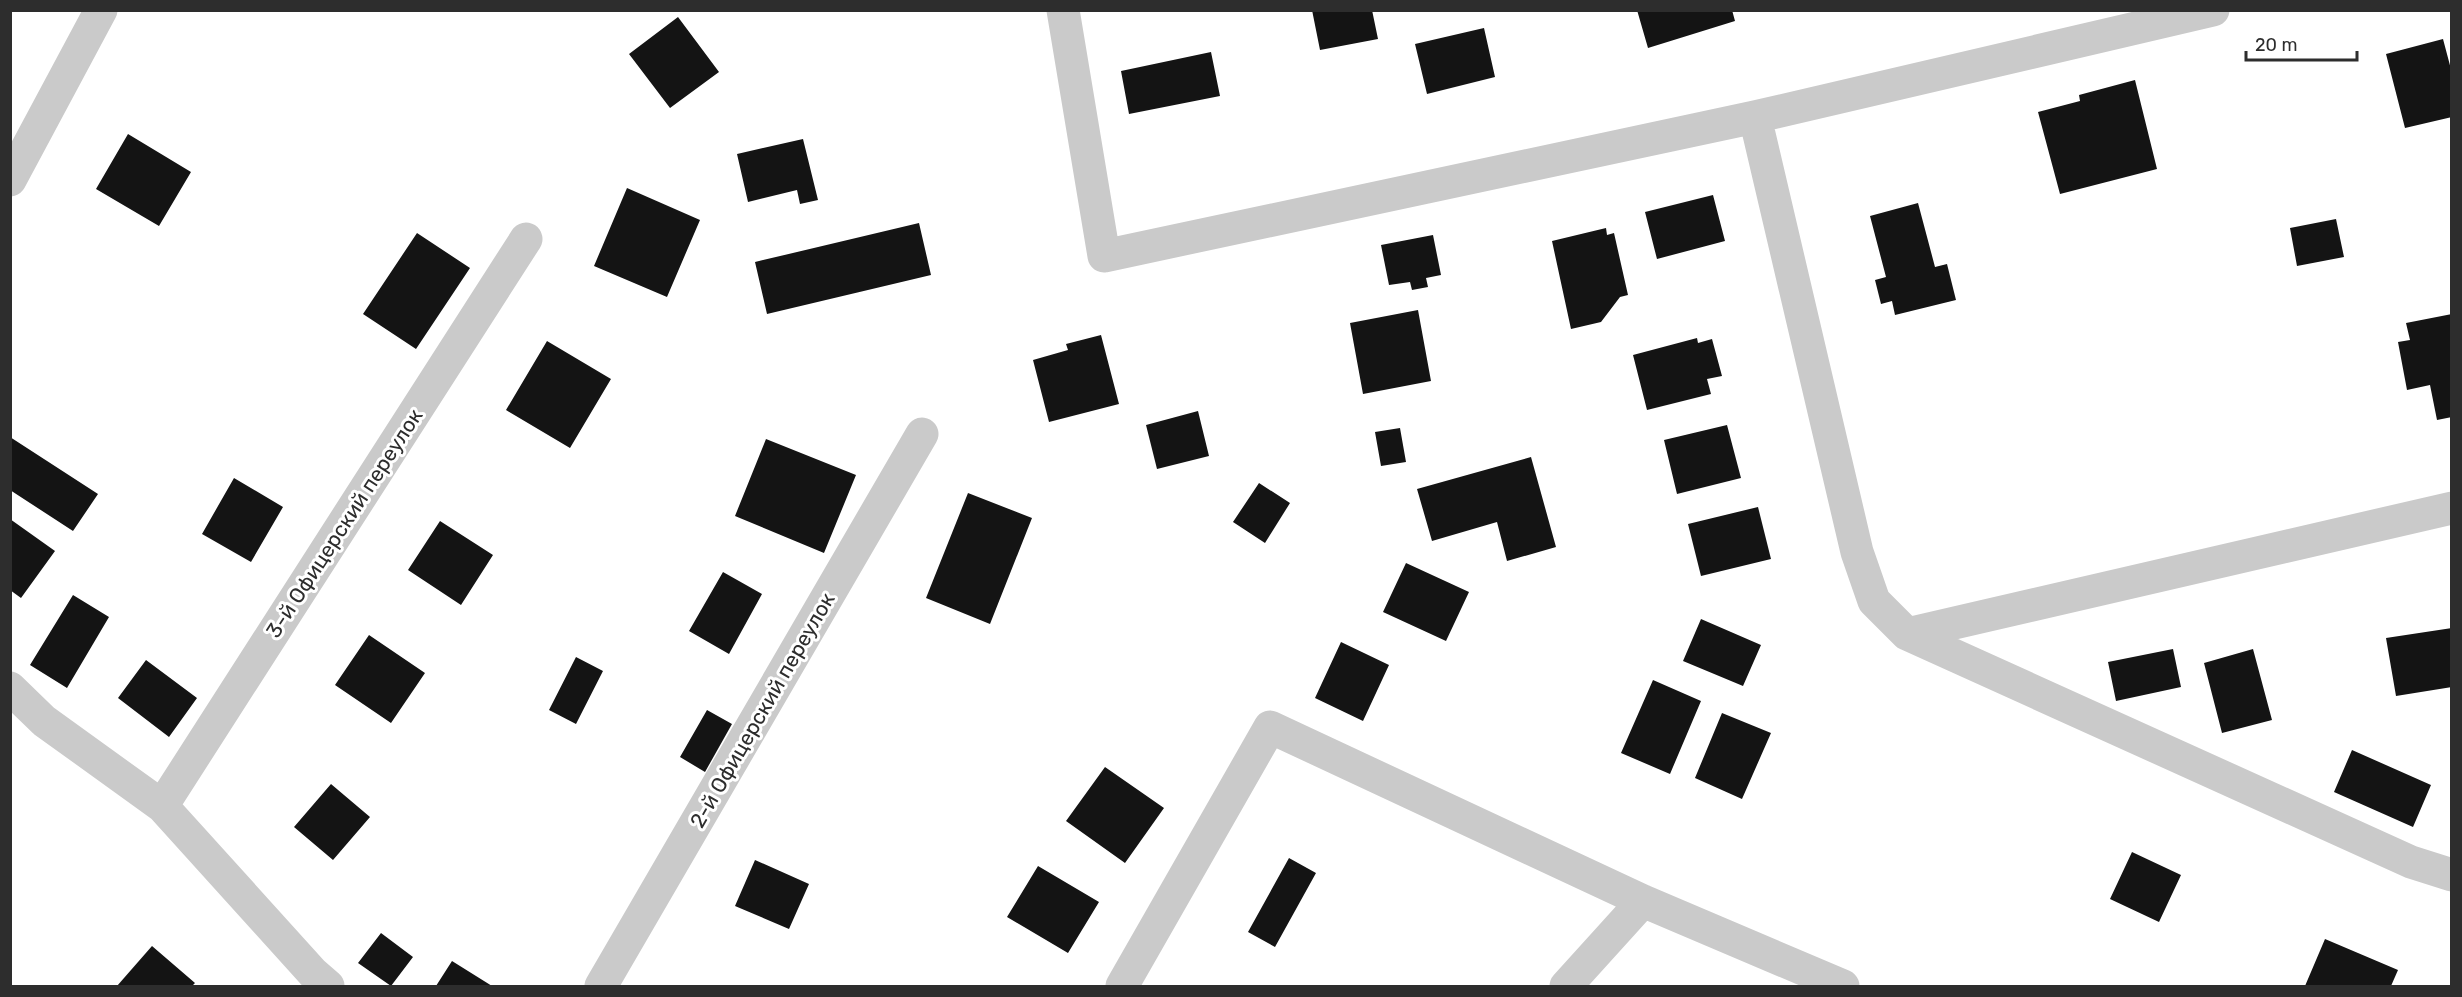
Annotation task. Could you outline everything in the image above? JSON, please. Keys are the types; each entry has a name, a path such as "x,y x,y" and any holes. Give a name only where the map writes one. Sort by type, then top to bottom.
{"street":[{"path":"10,180 101,10"},
{"path":"1063,10 1104,256 1755,117 2213,10"},
{"path":"1755,117 1857,552 1875,601 1907,634 2411,862 2451,875"},
{"name":"3-й Офицерский переулок","path":"162,806 526,239"},
{"name":"2-й Офицерский переулок","path":"601,987 922,434"},
{"path":"1907,634 2451,508"},
{"path":"10,688 44,721 162,806 314,982"},
{"path":"1122,987 1270,727 1643,901 1844,987"},
{"path":"1566,987 1643,901"}],"building":[{"path":"1312,10 1372,10 1378,39 1320,50"},
{"path":"1637,10 1732,10 1735,21 1648,48"},
{"path":"678,17 719,72 670,108 629,54"},
{"path":"1484,28 1495,77 1427,94 1415,44"},
{"path":"2443,39 2452,73 2452,117 2405,128 2386,54"},
{"path":"1211,52 1220,96 1129,114 1121,71"},
{"path":"2135,80 2157,169 2060,194 2038,112 2080,101 2079,95"},
{"path":"128,134 191,172 159,226 96,189"},
{"path":"803,139 818,200 800,204 797,190 748,202 737,154"},
{"path":"627,188 700,220 667,297 594,266"},
{"path":"1713,195 1725,241 1657,259 1645,212"},
{"path":"1918,203 1935,267 1947,264 1956,300 1895,315 1892,301 1881,304 1875,280 1886,277 1870,216"},
{"path":"2336,219 2344,257 2297,266 2290,228"},
{"path":"919,223 931,275 767,314 755,262"},
{"path":"1606,228 1607,235 1614,233 1628,295 1620,297 1601,322 1571,329 1552,241"},
{"path":"417,233 470,268 416,349 363,314"},
{"path":"1433,235 1441,275 1426,278 1428,287 1412,290 1410,282 1389,285 1381,245"},
{"path":"1418,310 1431,381 1363,394 1350,323"},
{"path":"2452,314 2452,417 2437,420 2430,385 2407,390 2398,342 2410,340 2406,323"},
{"path":"1101,335 1119,404 1049,422 1033,360 1068,350 1066,344"},
{"path":"1697,338 1698,343 1712,339 1722,376 1707,379 1711,394 1647,410 1633,355"},
{"path":"547,341 611,379 570,448 506,410"},
{"path":"1198,411 1209,456 1157,469 1146,425"},
{"path":"1727,425 1741,478 1677,494 1664,440"},
{"path":"1400,428 1406,462 1381,466 1375,432"},
{"path":"10,437 98,494 73,531 10,490"},
{"path":"766,439 856,475 824,553 735,516"},
{"path":"1531,457 1556,547 1507,561 1497,522 1432,541 1417,489"},
{"path":"234,478 283,507 251,562 202,534"},
{"path":"1259,483 1290,503 1265,543 1233,522"},
{"path":"968,493 1032,518 990,624 926,598"},
{"path":"1758,507 1771,559 1701,576 1688,524"},
{"path":"10,519 55,551 21,598 10,590"},
{"path":"440,521 493,555 461,605 408,570"},
{"path":"1406,563 1469,592 1446,641 1383,612"},
{"path":"723,572 762,594 729,654 689,631"},
{"path":"73,595 109,617 67,688 30,665"},
{"path":"1701,619 1761,645 1743,686 1683,661"},
{"path":"2452,628 2452,687 2396,696 2386,638"},
{"path":"369,635 425,673 391,723 335,685"},
{"path":"1341,642 1389,665 1363,721 1315,698"},
{"path":"2173,649 2181,687 2116,701 2108,662"},
{"path":"2253,649 2272,720 2222,733 2204,663"},
{"path":"576,657 603,671 576,724 549,710"},
{"path":"146,660 197,698 169,737 118,698"},
{"path":"1653,680 1701,701 1670,774 1621,753"},
{"path":"707,710 732,724 705,772 680,757"},
{"path":"1722,713 1771,733 1742,799 1695,778"},
{"path":"2352,750 2431,785 2413,827 2334,792"},
{"path":"1105,767 1164,808 1125,863 1066,821"},
{"path":"331,784 370,817 333,860 294,827"},
{"path":"2132,852 2181,875 2159,922 2110,899"},
{"path":"1289,858 1316,873 1275,947 1248,932"},
{"path":"755,860 809,884 789,929 735,906"},
{"path":"1038,866 1099,902 1068,953 1007,917"},
{"path":"381,933 413,957 391,986 358,963"},
{"path":"2325,939 2398,970 2391,986 2305,986"},
{"path":"152,946 195,983 192,986 117,986"},
{"path":"452,961 492,986 436,986"}]}
